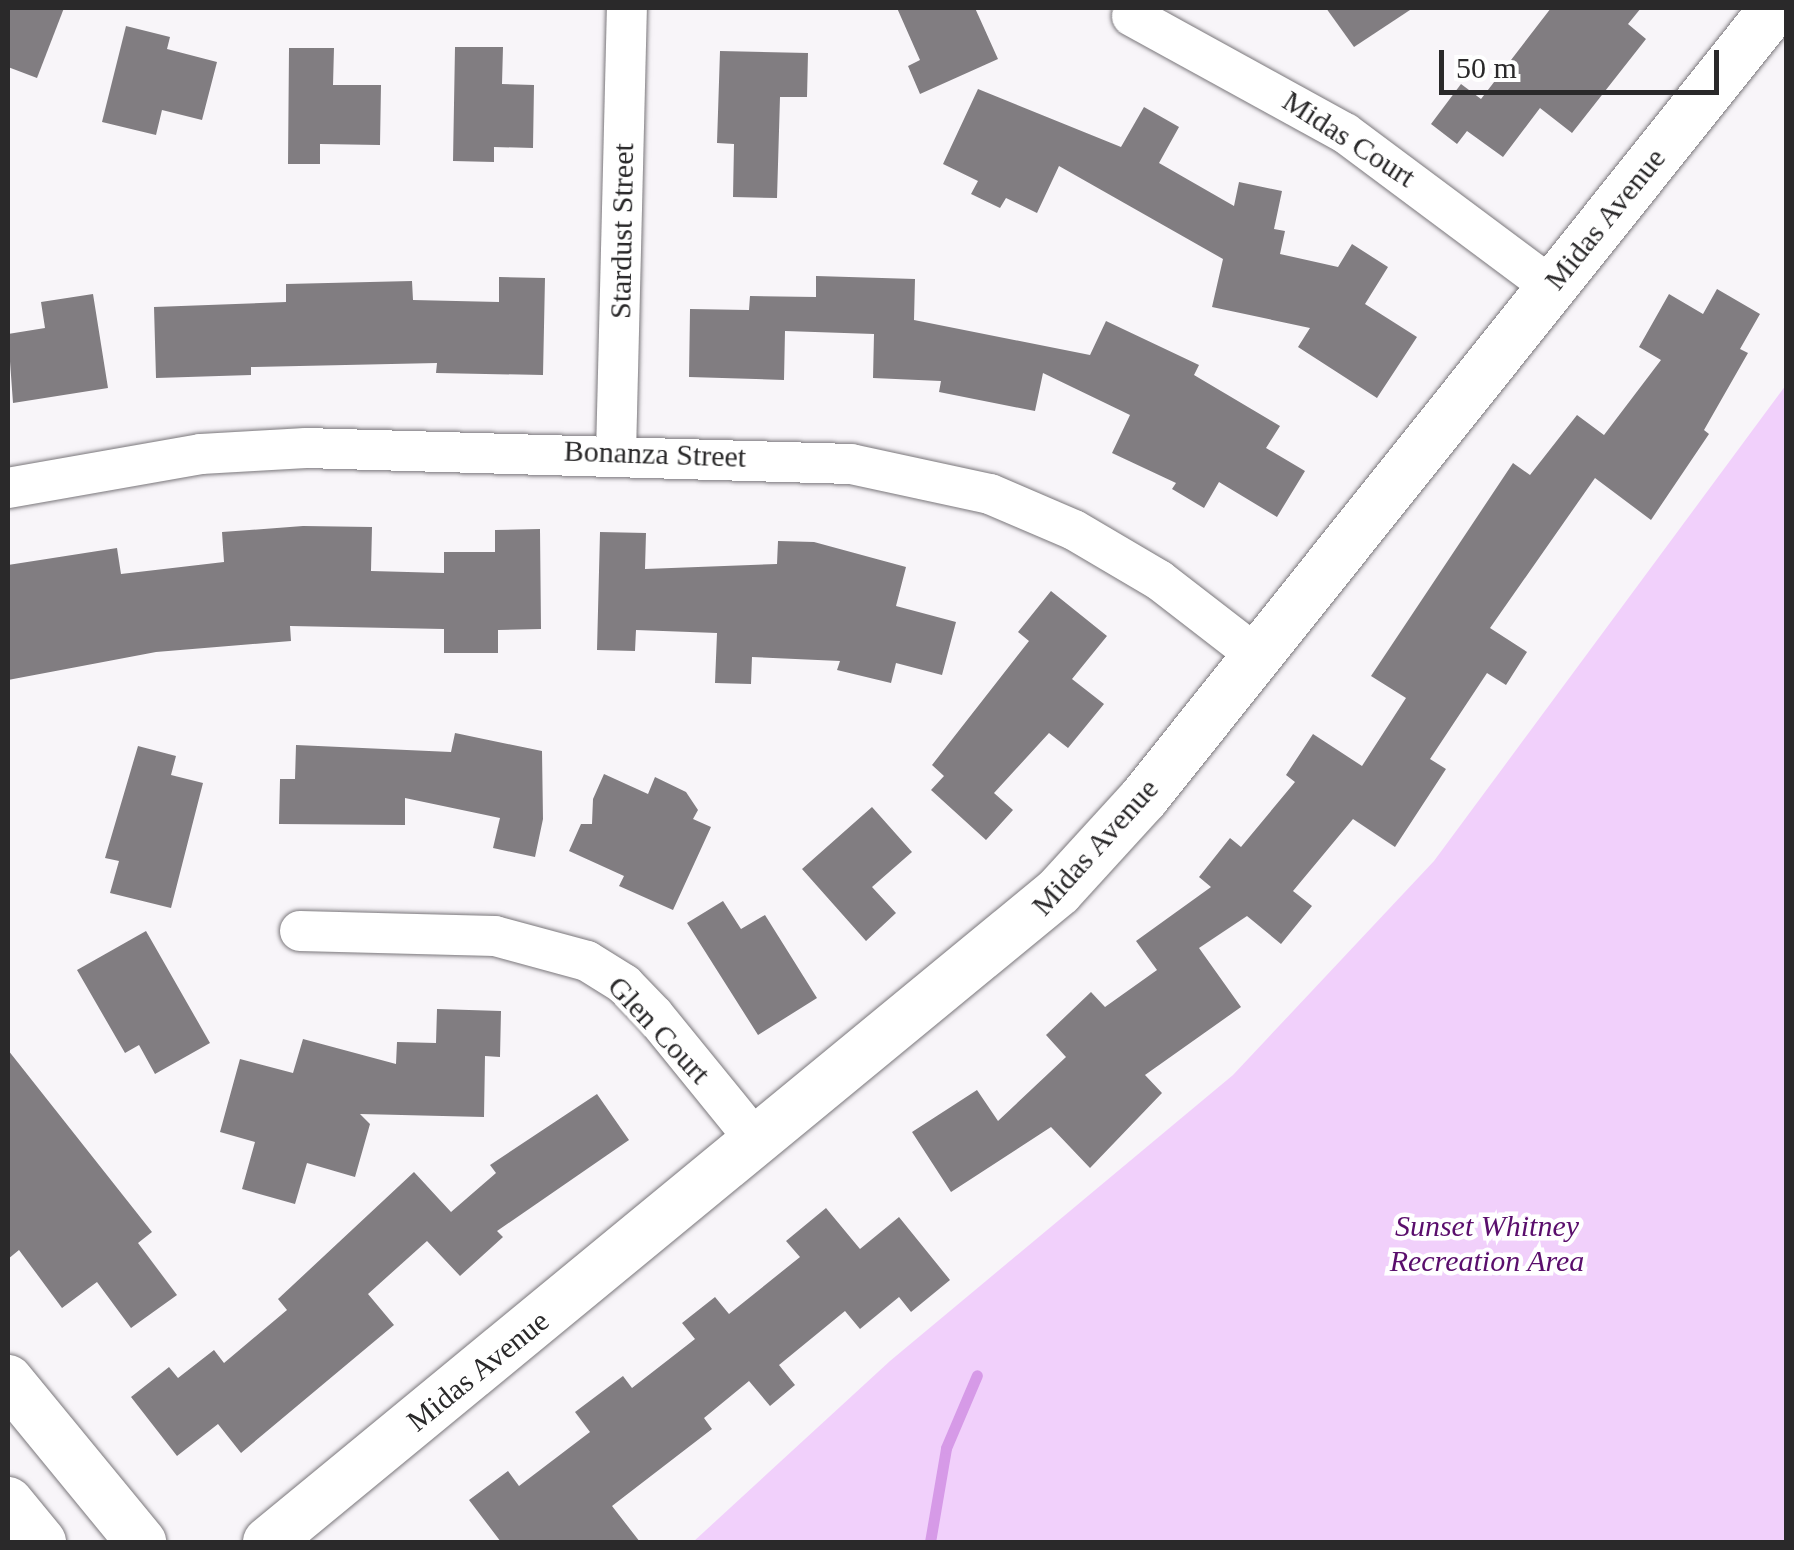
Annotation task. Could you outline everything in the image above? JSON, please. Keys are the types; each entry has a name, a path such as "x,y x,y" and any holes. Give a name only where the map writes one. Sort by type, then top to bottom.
{"street":[{"name":"Stardust Street","path":"616,454 627,8"},
{"name":"Midas Avenue","path":"268,1542 759,1144 1059,892 1256,655 1776,8"},
{"name":"Midas Court","path":"1132,16 1345,133 1550,286"},
{"name":"Bonanza Street","path":"8,488 201,454 306,448 787,458 913,474 990,494 1074,530 1159,580 1256,655"},
{"name":"Glen Court","path":"300,931 495,936 588,961 624,984 654,1016 759,1144"},
{"path":"8,1380 141,1542"},
{"path":"8,1502 41,1542"}],"green space":[{"name":"Sunset Whitney Recreation Area","path":"1786,385 1786,1542 693,1542 890,1361 1233,1075 1434,861"}],"building":[{"path":"8,8 64,8 37,78 8,67"},
{"path":"897,8 975,8 998,59 920,94 908,66 920,60"},
{"path":"1326,8 1413,8 1354,47"},
{"path":"1551,8 1641,8 1628,24 1646,39 1572,133 1540,108 1503,157 1467,131 1457,144 1431,124 1461,84 1481,99"},
{"path":"126,26 170,37 167,49 217,62 202,120 162,110 156,135 102,122"},
{"path":"455,47 503,47 502,84 534,85 533,148 494,147 494,162 453,161"},
{"path":"289,48 334,48 333,85 381,85 380,145 320,144 320,164 288,164"},
{"path":"720,51 808,53 807,97 780,97 777,198 733,197 734,144 717,143"},
{"path":"978,89 1121,147 1144,107 1179,127 1159,163 1234,206 1239,182 1282,191 1274,229 1285,231 1280,254 1338,267 1352,244 1388,267 1365,304 1417,337 1377,398 1298,347 1310,328 1212,307 1223,259 1059,166 1037,213 1006,198 1000,208 971,194 978,181 943,164"},
{"path":"816,276 915,279 914,320 1090,355 1106,321 1199,365 1194,375 1280,426 1266,448 1305,471 1277,517 1219,482 1204,508 1172,489 1176,483 1112,453 1130,415 1043,373 1035,411 939,392 941,381 873,378 874,334 785,331 784,380 689,377 690,309 749,310 750,296 816,297"},
{"path":"499,277 545,278 543,375 436,373 437,363 251,367 251,375 156,378 154,307 286,302 286,284 412,281 413,300 499,302"},
{"path":"1717,289 1760,314 1740,349 1748,353 1704,430 1709,434 1651,520 1595,478 1490,628 1527,652 1506,685 1487,673 1430,759 1446,769 1395,847 1353,819 1293,891 1312,906 1281,944 1247,916 1199,948 1241,1007 1145,1075 1162,1093 1090,1168 1051,1127 951,1192 912,1132 977,1090 998,1121 1066,1057 1046,1035 1091,992 1105,1007 1157,970 1136,941 1211,887 1199,877 1230,838 1241,847 1295,782 1286,775 1313,734 1362,766 1406,698 1371,676 1513,463 1530,475 1577,415 1604,435 1661,360 1639,347 1669,294 1703,314"},
{"path":"93,294 108,388 13,403 8,334 45,328 41,302"},
{"path":"303,526 372,527 371,571 444,573 444,552 495,552 495,530 540,529 541,629 498,630 498,653 444,653 444,629 290,626 291,641 156,652 8,680 8,565 117,548 121,574 224,562 222,532"},
{"path":"600,532 646,533 645,569 777,564 778,541 814,542 906,567 896,606 956,622 942,675 896,663 891,683 837,670 840,661 752,657 751,684 715,683 717,633 636,630 635,651 597,650"},
{"path":"1051,591 1107,636 1072,679 1104,704 1068,748 1049,733 994,793 1013,810 986,840 931,790 944,776 932,765 1029,641 1018,632"},
{"path":"455,733 542,751 543,819 535,857 493,848 500,818 405,798 405,825 279,824 280,779 295,779 296,745 451,752"},
{"path":"138,746 176,756 171,775 203,783 171,908 110,893 119,861 105,858"},
{"path":"604,774 648,794 655,777 686,792 698,810 693,819 711,827 673,910 619,886 624,876 569,851 581,824 592,824 593,799"},
{"path":"872,807 912,852 872,887 896,913 866,941 802,869"},
{"path":"723,901 741,929 765,915 817,998 758,1035 687,923"},
{"path":"146,931 210,1043 155,1074 139,1045 125,1053 77,970"},
{"path":"437,1009 501,1011 500,1057 485,1056 484,1117 360,1114 370,1124 355,1177 307,1163 295,1204 242,1189 255,1142 220,1132 240,1059 293,1073 303,1039 396,1064 397,1042 436,1043"},
{"path":"8,1050 152,1232 138,1243 177,1295 131,1328 97,1282 62,1308 19,1250 8,1259"},
{"path":"597,1094 629,1140 497,1231 503,1237 460,1276 427,1241 368,1294 394,1325 241,1453 218,1424 177,1456 131,1397 169,1367 178,1378 214,1350 224,1363 287,1310 278,1299 414,1172 451,1212 496,1173 490,1165"},
{"path":"826,1208 860,1249 899,1217 950,1280 911,1312 899,1297 860,1329 845,1311 779,1365 795,1385 770,1406 749,1381 704,1418 712,1429 612,1506 640,1542 501,1542 469,1500 508,1471 519,1486 590,1432 575,1412 623,1376 632,1388 695,1339 682,1323 715,1297 729,1314 800,1257 786,1241"}],"waterway":[{"path":"930,1542 946,1448 977,1375"}]}
